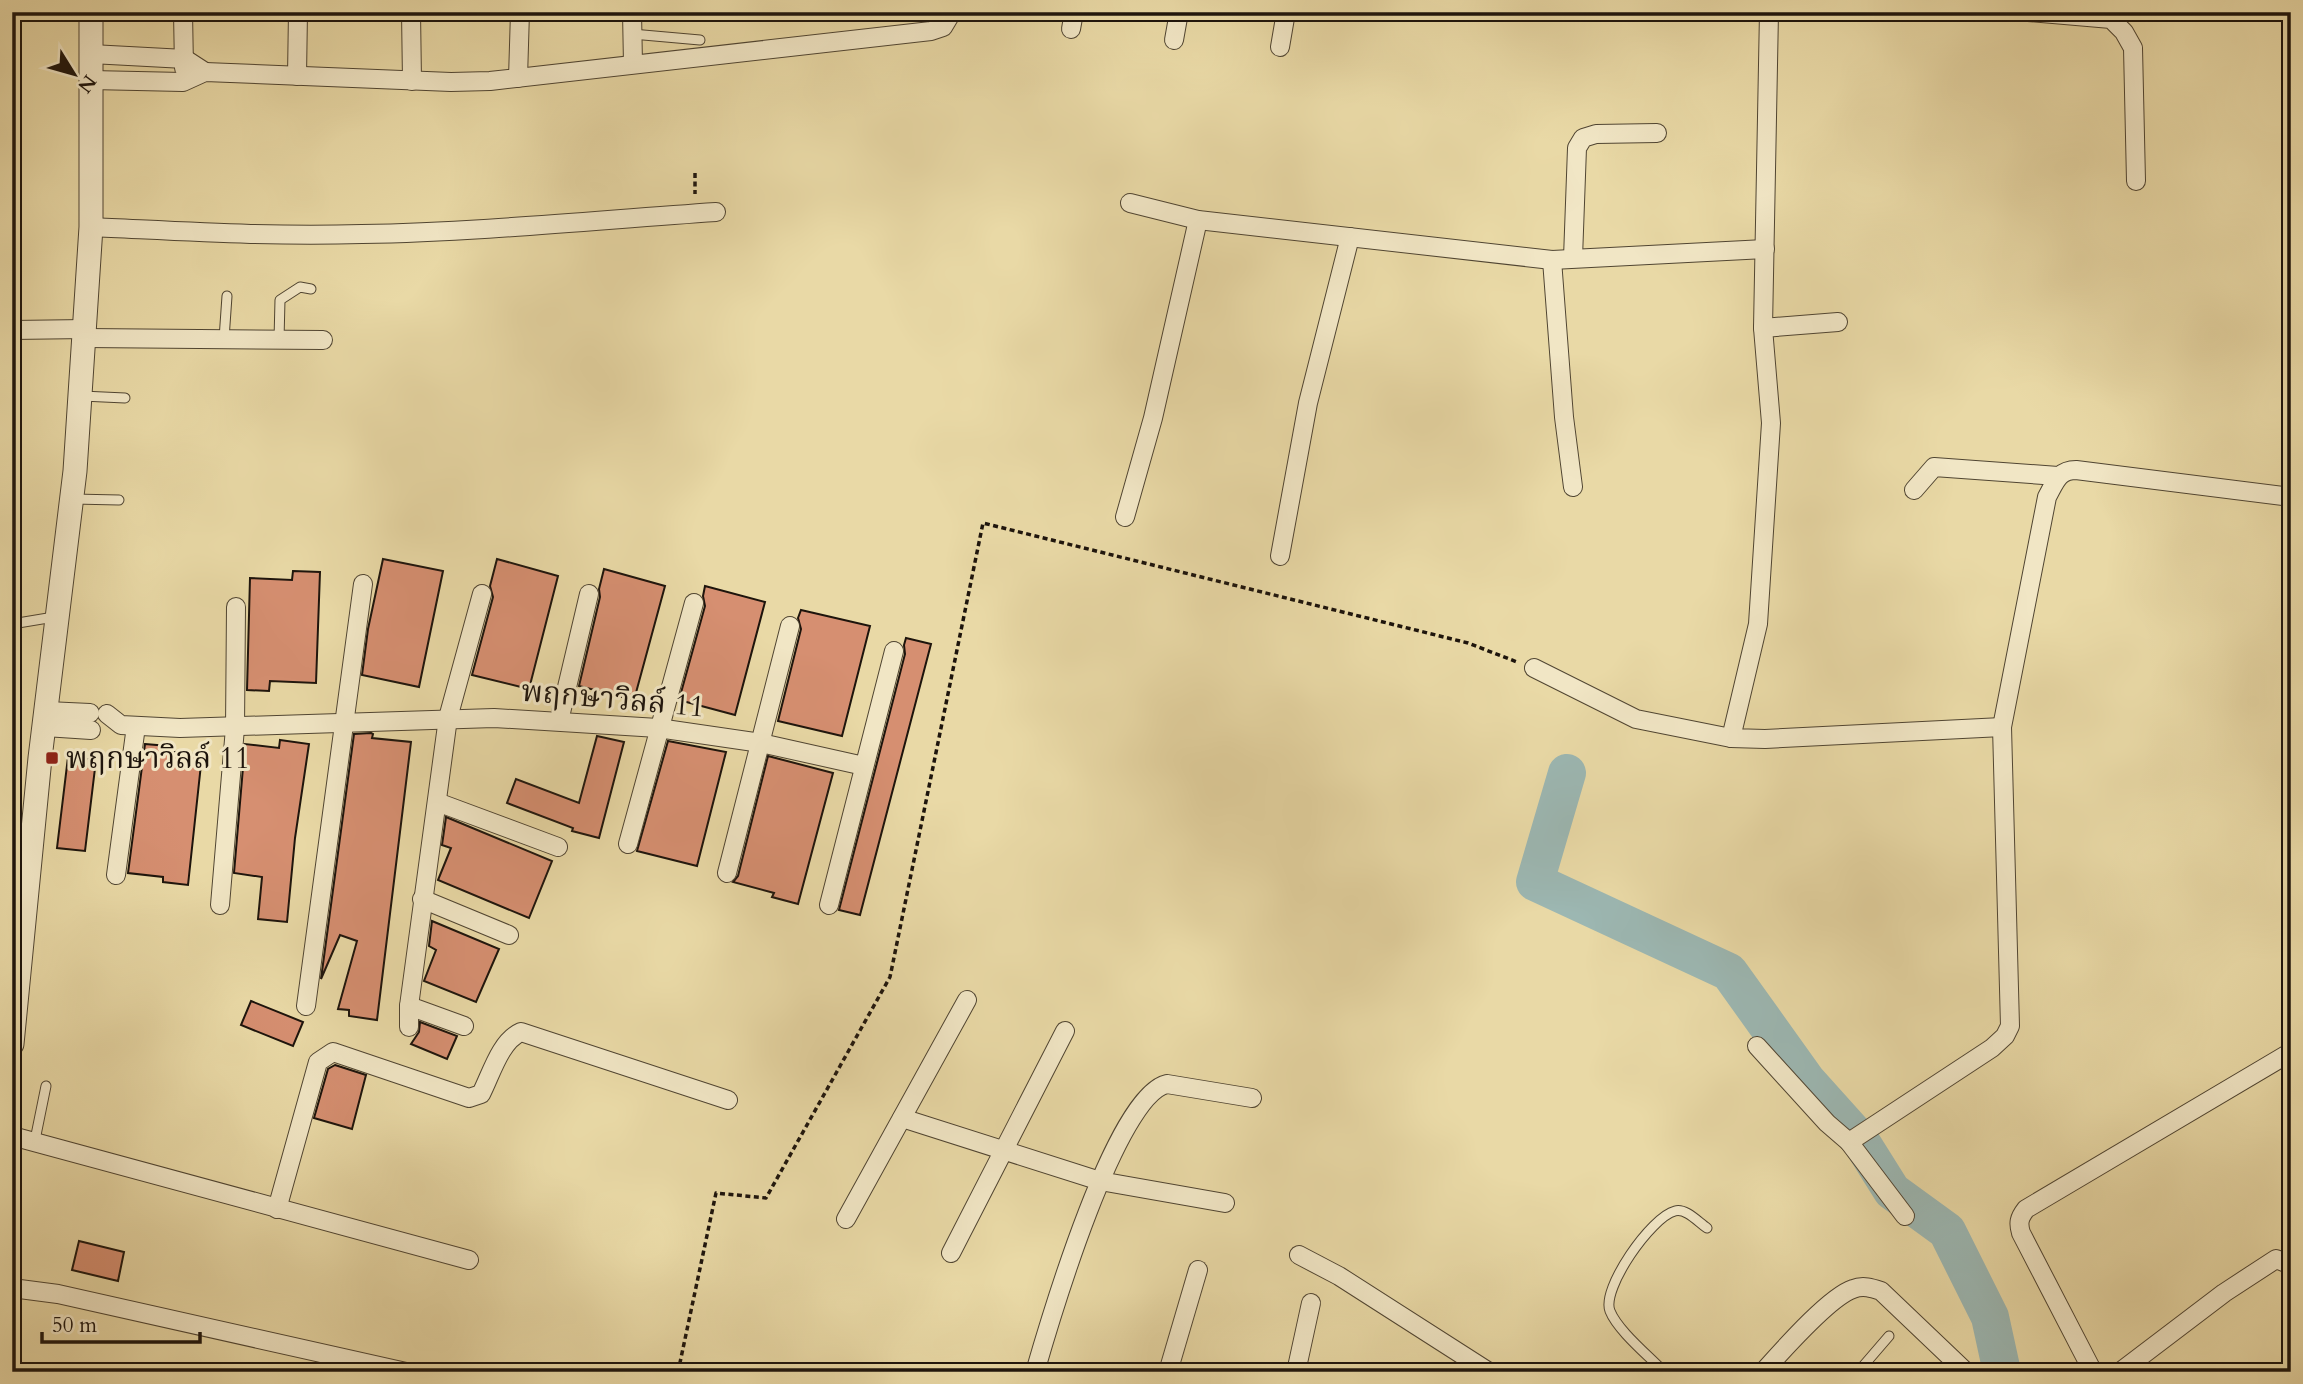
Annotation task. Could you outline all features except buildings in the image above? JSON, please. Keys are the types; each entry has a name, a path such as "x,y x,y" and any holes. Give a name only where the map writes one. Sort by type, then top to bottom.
{"street":[{"path":"12,1044 25,897 81,396 91,227 91,12"},
{"path":"183,12 183,82"},
{"path":"297,76 298,12"},
{"path":"411,12 412,81"},
{"path":"518,78 520,12"},
{"path":"632,12 632,64"},
{"path":"91,80 183,82 205,72 451,82 518,78 931,31 943,27 952,12"},
{"path":"1174,40 1179,12"},
{"path":"1280,47 1286,12"},
{"path":"1731,738 1758,624 1772,423 1763,328 1769,12"},
{"path":"2028,12 2110,19 2124,32 2133,48 2136,181"},
{"path":"91,54 185,59 205,72"},
{"path":"1573,258 1577,148 1583,138 1596,134 1657,133"},
{"path":"1130,203 1198,220 1552,260 1765,249"},
{"path":"91,227 222,234 361,234 480,230 716,212"},
{"path":"1125,517 1153,418 1198,220"},
{"path":"1280,556 1308,403 1350,237"},
{"path":"1552,260 1564,418 1573,486"},
{"path":"1763,328 1838,322"},
{"path":"12,330 224,339 323,340"},
{"path":"1914,490 1934,467 2058,476"},
{"path":"1852,1140 1992,1048 2005,1036 2010,1026 2002,727 2047,498 2058,476 2066,470 2076,470 2291,497"},
{"path":"306,1006 363,584"},
{"path":"409,1027 409,1006 422,900 448,718 482,594"},
{"path":"559,721 589,594"},
{"path":"628,844 694,603"},
{"path":"220,905 235,728 236,607"},
{"path":"727,873 790,626"},
{"path":"829,905 894,651"},
{"path":"1534,668 1636,719 1731,738 1765,739 2002,727"},
{"name":"พฤกษาวิลล์ 11","path":"46,719 235,728 448,718 559,721 658,728 761,743 864,766"},
{"path":"109,723 117,874"},
{"path":"437,802 558,847"},
{"path":"422,900 509,935"},
{"path":"846,1219 967,1000"},
{"path":"409,1006 464,1026"},
{"path":"951,1253 1065,1031"},
{"path":"277,1209 318,1062 333,1052 469,1098 481,1094 506,1044 521,1032 728,1100"},
{"path":"1757,1046 1827,1124 1852,1140 1905,1216"},
{"path":"2093,1372 2021,1233 2018,1225 2020,1217 2025,1209 2291,1052"},
{"path":"1035,1372 1084,1218 1135,1111 1157,1086 1167,1084 1252,1098"},
{"path":"902,1118 1100,1181 1225,1203"},
{"path":"12,1136 35,1140 469,1260"},
{"path":"1299,1255 1339,1276 1489,1372"},
{"path":"2120,1372 2224,1293 2276,1259 2291,1265"},
{"path":"1168,1372 1198,1270"},
{"path":"1763,1372 1812,1320 1843,1294 1854,1288 1868,1287 1881,1291 1966,1372"},
{"path":"12,1288 58,1294 405,1372"},
{"path":"1296,1372 1311,1303"}],"lane":[{"path":"632,34 700,40"},
{"path":"279,340 280,300 300,287 311,289"},
{"path":"224,339 227,296"},
{"path":"81,396 125,398"},
{"path":"71,499 119,500"},
{"path":"12,624 56,617"},
{"path":"35,1140 46,1086"},
{"path":"1664,1372 1626,1333 1610,1312 1607,1299 1619,1273 1644,1236 1666,1215 1676,1210 1685,1212 1707,1228"},
{"path":"1858,1372 1889,1336"}],"path":[{"path":"678,1372 716,1194 766,1198 890,977 983,523 1468,643 1534,668"}],"waterway":[{"path":"1567,773 1535,882 1729,972 1807,1081 1860,1140 1892,1191 1947,1231 1990,1317 2002,1372"}],"place":[{"name":"พฤกษาวิลล์ 11","path":"52,758"}]}
